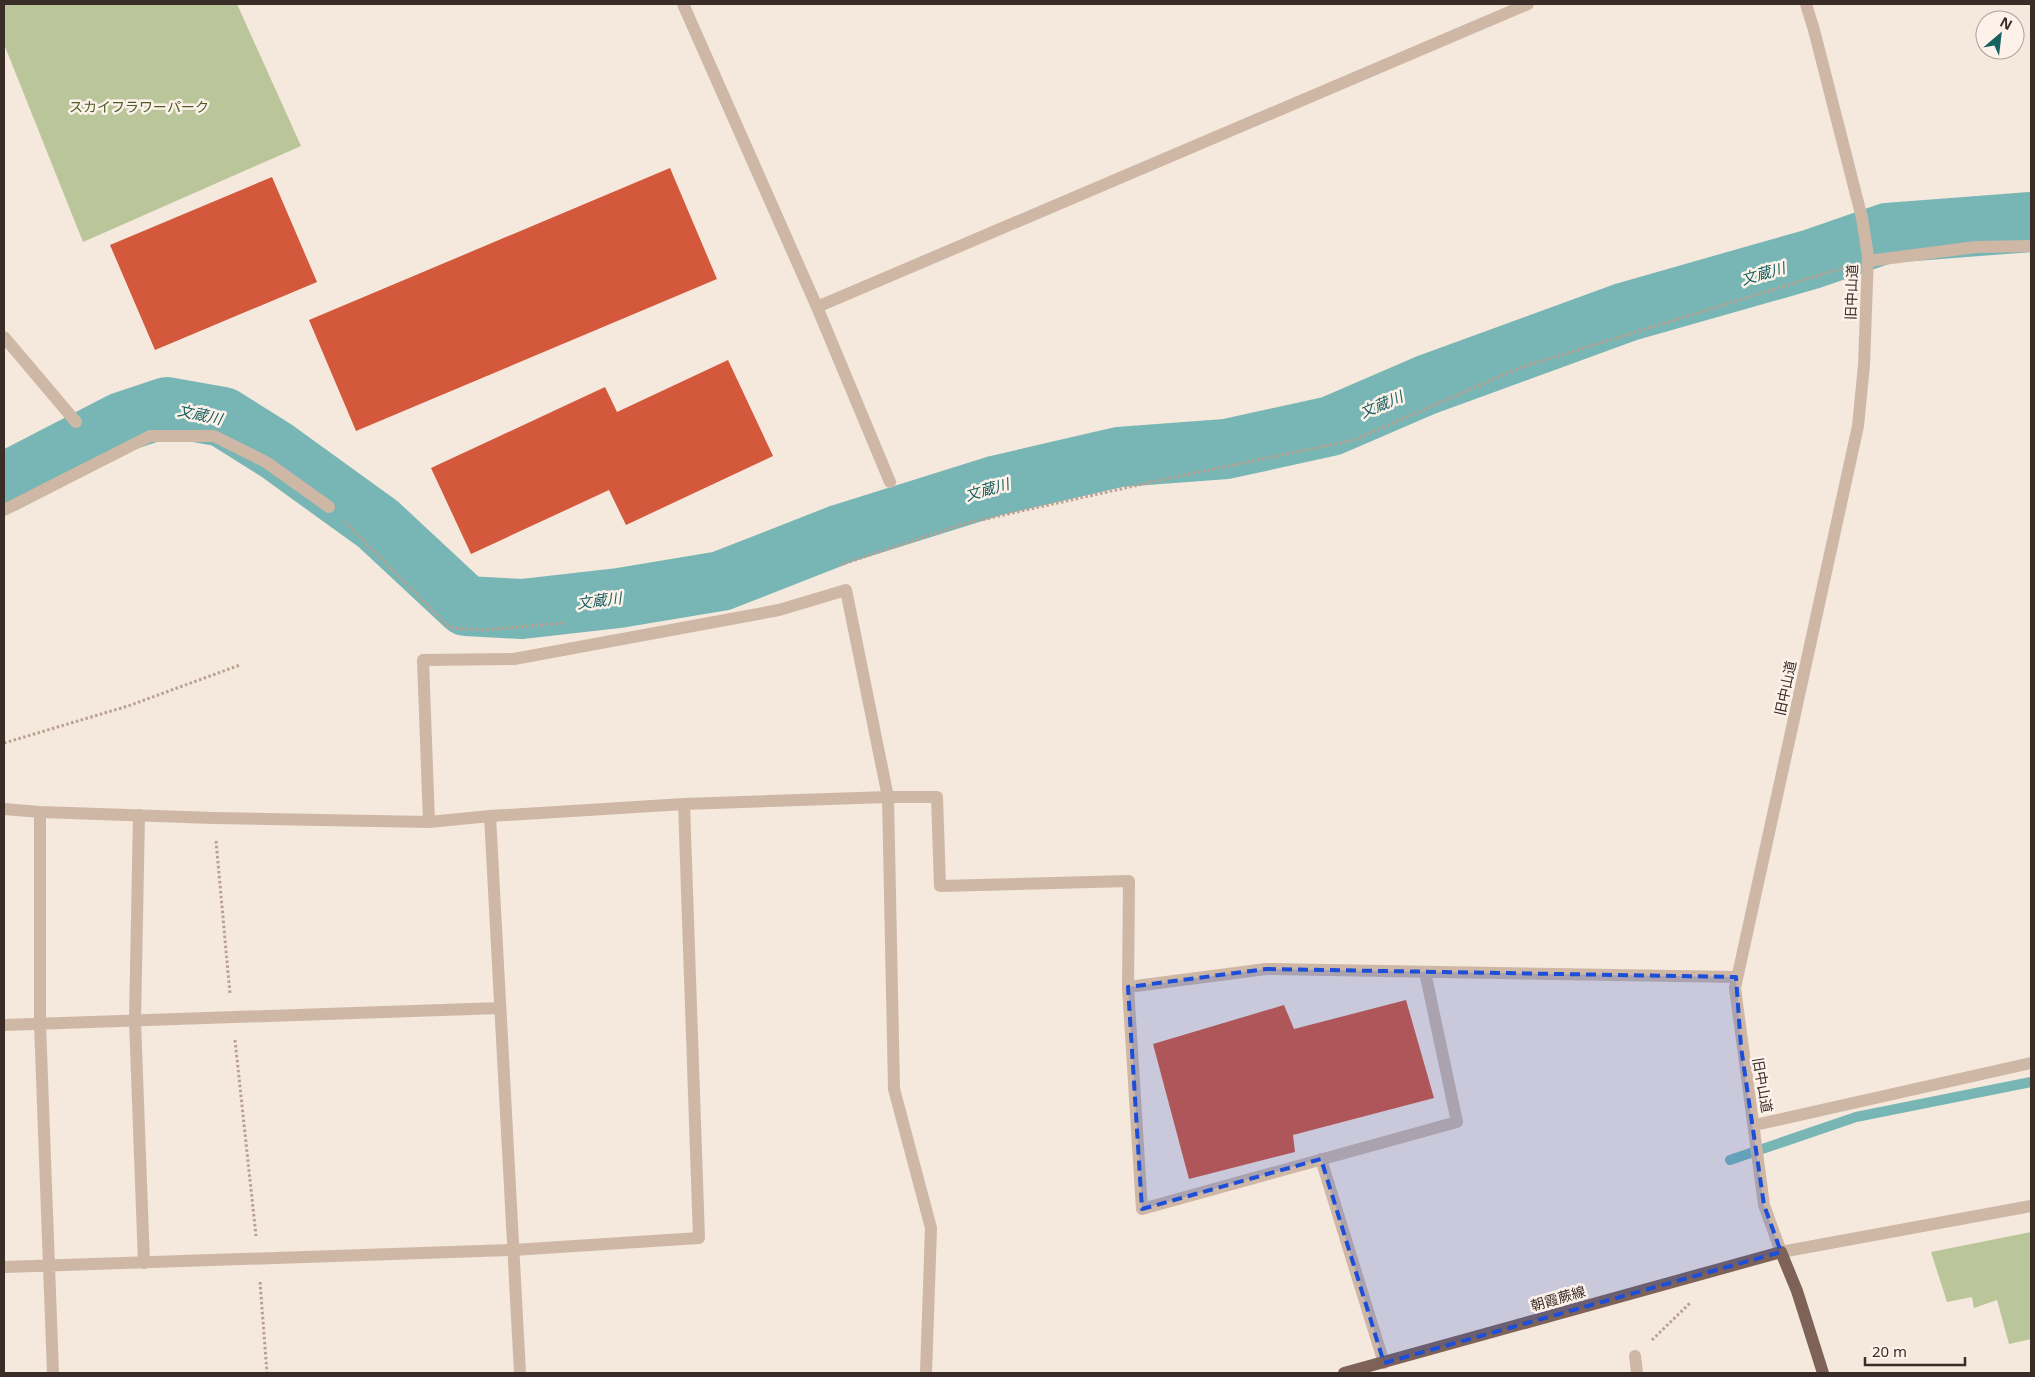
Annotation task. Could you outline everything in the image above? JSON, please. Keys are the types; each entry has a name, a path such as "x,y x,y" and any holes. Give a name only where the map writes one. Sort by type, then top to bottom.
{"main road":[{"name":"朝霞蕨線","path":"1344,1373 1781,1252"},
{"name":"旧中山道","path":"1781,1252 1797,1291 1822,1373"}],"street":[{"path":"817,307 1528,4"},
{"name":"旧中山道","path":"1781,1252 1764,1205 1755,1125 1741,1047 1735,988 1858,426 1864,365 1868,258 1862,218 1806,4"},
{"path":"686,5 817,307 890,482"},
{"path":"1868,258 1976,247 2031,246"},
{"path":"4,336 76,422"},
{"path":"4,510 150,436 214,436 266,462 329,508"},
{"path":"429,822 423,660 514,659 779,610 846,590 888,798 894,1088 931,1228 926,1373"},
{"path":"4,809 214,818 429,822 490,816 684,804 937,797 940,886 1129,881 1128,987 1142,1209 1456,1122 1426,972"},
{"path":"4,1268 513,1250 699,1238 684,804"},
{"path":"40,812 40,1024 53,1373"},
{"path":"139,815 135,1021 144,1263"},
{"path":"490,816 520,1373"},
{"path":"1128,987 1266,969 1736,977"},
{"path":"4,1025 500,1008"},
{"path":"1755,1125 2031,1062"},
{"path":"1321,1160 1384,1363"},
{"path":"1781,1252 2031,1206"},
{"path":"1635,1356 1637,1373"}],"path":[{"path":"835,567 963,524 1354,440 1519,368 1868,258"},
{"path":"329,508 366,542 450,628 484,630 573,622"},
{"path":"4,744 128,706 240,665"},
{"path":"214,818 232,1018 258,1259 267,1373"},
{"path":"1635,1356 1685,1310 1717,1269"}],"highlighted area":[{"path":"1266,969 1736,977 1741,1047 1764,1205 1781,1252 1384,1363 1321,1159 1142,1209 1128,987"}],"green space":[{"name":"スカイフラワーパーク","path":"4,4 237,4 301,146 83,242 4,44"},
{"path":"2031,1232 2031,1339 2009,1344 1997,1300 1974,1308 1972,1297 1947,1302 1931,1252"}],"building":[{"path":"670,168 717,279 356,431 309,320"},
{"path":"272,177 317,282 155,350 110,245"},
{"path":"728,360 773,456 626,525 609,490 471,554 431,468 605,387 617,412"},
{"path":"1406,1000 1434,1098 1293,1135 1295,1152 1189,1179 1153,1044 1284,1005 1294,1029"}],"waterway":[{"name":"文蔵川","path":"4,483 122,422 167,407 223,417 277,451 378,524 466,606 522,609 619,598 721,581 841,534 994,486 1119,457 1226,449 1331,426 1426,385 1626,312 1812,259 1887,233 2031,222"},
{"path":"1730,1160 1856,1117 2031,1082"}]}
